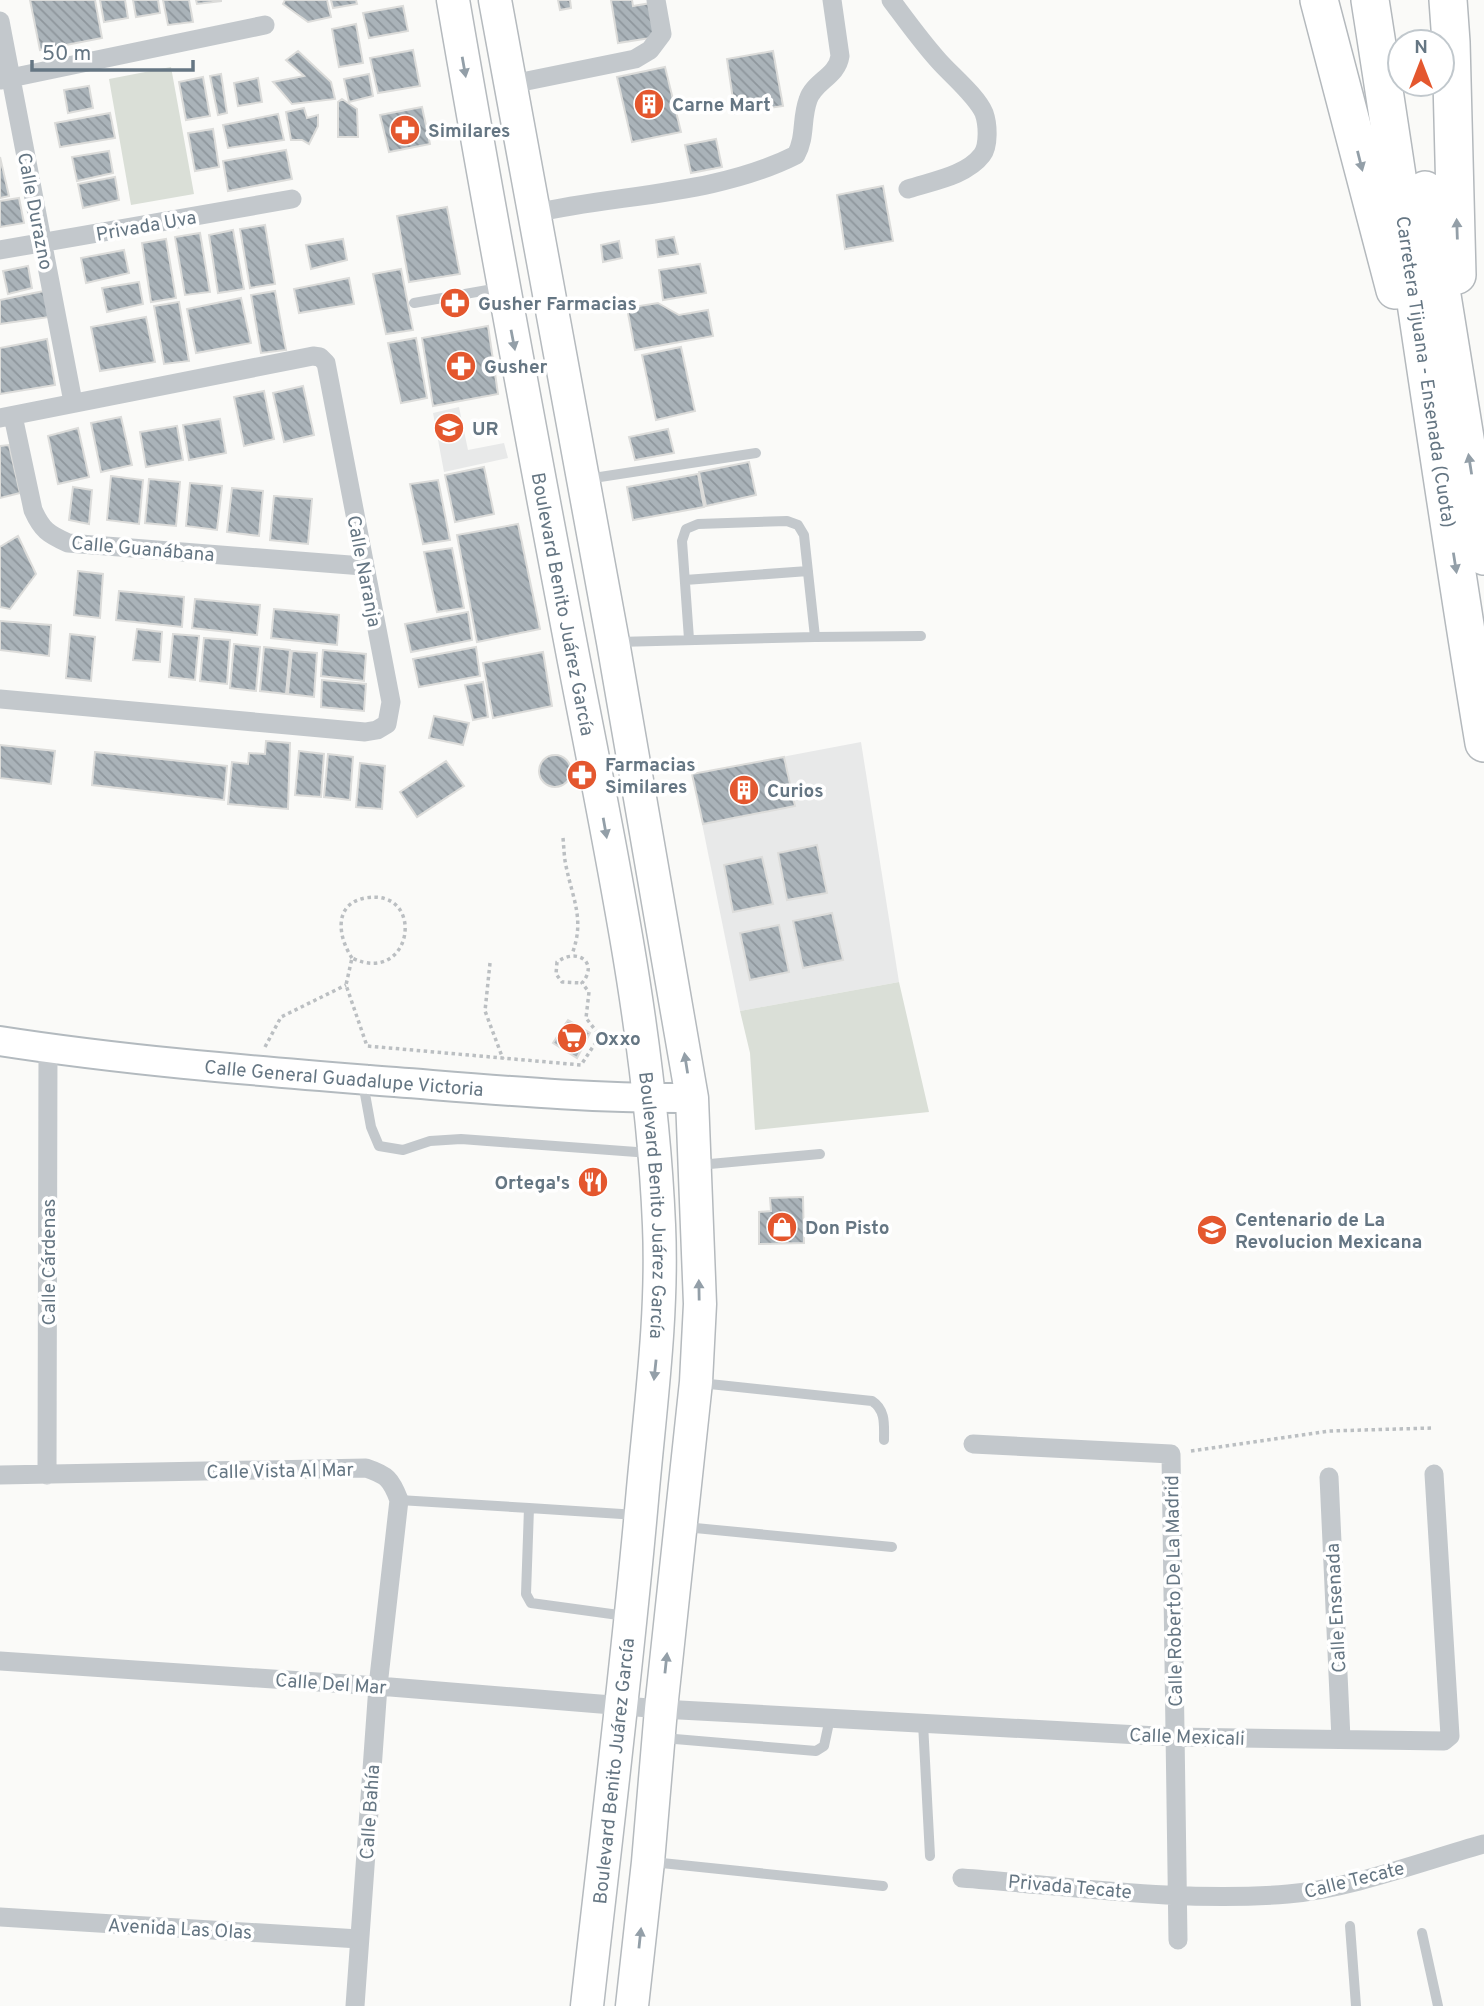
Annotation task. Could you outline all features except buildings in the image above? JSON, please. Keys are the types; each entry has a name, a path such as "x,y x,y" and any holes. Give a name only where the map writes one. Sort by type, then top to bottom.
{"highway":[{"path":"1319,0 1390,272 1409,325 1436,348 1457,299 1453,98"},
{"path":"1330,0 1348,112"},
{"name":"Carretera Tijuana - Ensenada (Cuota)","path":"1370,0 1403,209 1484,556"},
{"path":"1395,0 1400,28"},
{"path":"1441,0 1448,28"},
{"path":"1448,0 1450,28"},
{"name":"Carretera Tijuana - Ensenada (Cuota)","path":"1409,98 1436,348 1484,743"}],"main road":[{"name":"Boulevard Benito Juárez García","path":"453,0 503,288 636,996 650,1098 660,1229 657,1346 587,2006"},
{"name":"Boulevard Benito Juárez García","path":"495,0 613,642 692,1098 700,1304 696,1382 632,2006"}],"street":[{"path":"512,84 635,59 650,50 662,34 656,0"},
{"path":"535,213 730,180 772,167 796,155 804,134 808,98 833,73 839,63 832,0"},
{"path":"891,0 936,58 977,102 984,114 987,129 983,155 965,170 908,188"},
{"name":"Calle Durazno","path":"0,21 6,80 73,402"},
{"path":"6,80 265,26"},
{"name":"Privada Uva","path":"0,250 292,198"},
{"name":"Calle Naranja","path":"0,699 365,732 377,730 387,724 391,702 326,363 320,357 313,356 6,417"},
{"name":"Calle Guanábana","path":"6,417 33,510 39,524 50,535 68,542 363,566"},
{"name":"Calle General Guadalupe Victoria","path":"0,1041 235,1069 512,1091 692,1098"},
{"name":"Calle Cárdenas","path":"47,1475 48,1048"},
{"path":"972,1444 1171,1454"},
{"name":"Calle Roberto De La Madrid","path":"1171,1454 1178,1940"},
{"name":"Calle Vista Al Mar","path":"0,1475 366,1468 383,1474 394,1486 399,1500"},
{"name":"Calle Mexicali","path":"660,1723 830,1718 1176,1737 1444,1741 1450,1737 1434,1474"},
{"name":"Calle Ensenada","path":"1328,1477 1341,1739"},
{"path":"378,1686 399,1500"},
{"name":"Calle Del Mar","path":"0,1661 621,1705 660,1723"},
{"name":"Calle Bahía","path":"355,2006 378,1686"},
{"name":"Calle Tecate","path":"1179,1895 1247,1896 1289,1894 1328,1888 1484,1844"},
{"name":"Privada Tecate","path":"962,1878 1179,1895"},
{"name":"Avenida Las Olas","path":"0,1917 359,1939"}],"lane":[{"path":"414,303 503,288"},
{"path":"583,479 756,453"},
{"path":"689,639 683,535 691,525 793,522 802,530 815,637"},
{"path":"685,580 808,572"},
{"path":"613,642 921,636"},
{"path":"362,1079 371,1128 380,1146 402,1150 430,1142 461,1139 654,1153"},
{"path":"695,1165 820,1154"},
{"path":"696,1382 872,1401 881,1408 884,1440"},
{"path":"399,1500 641,1516"},
{"path":"529,1508 526,1594 531,1603 630,1617"},
{"path":"681,1527 892,1547"},
{"path":"660,1723 816,1751 824,1746 830,1718"},
{"path":"923,1723 930,1856"},
{"path":"648,1862 883,1886"},
{"path":"1350,1926 1356,2006"},
{"path":"1422,1933 1438,2006"}],"path":[{"path":"352,958 376,963 396,954 403,945 407,931 404,917 397,906 387,899 373,897 350,904 342,914 340,936 352,958 346,985 367,1046 581,1065 600,1036 586,1018 589,992 582,983 562,982 555,974 557,962 572,954 579,936 579,918 565,863 563,838"},
{"path":"572,954 584,959 587,965 588,972 582,983"},
{"path":"490,963 485,1011 512,1091"},
{"path":"235,1069 261,1055 281,1017 346,985"},
{"path":"1171,1454 1328,1431 1433,1428"}],"shaded area":[{"path":"171,67 194,194 131,205 109,79"},
{"name":"UR","path":"459,407 468,450 504,443 508,458 444,472 433,413"},
{"path":"861,742 899,982 740,1011 692,774"},
{"path":"899,982 929,1112 755,1130 750,1053 740,1011"}],"place":[{"name":"Carne Mart","path":"649,104"},
{"name":"Similares","path":"405,130"},
{"name":"Gusher Farmacias","path":"455,303"},
{"name":"Gusher","path":"461,366"},
{"name":"UR","path":"449,428"},
{"name":"Farmacias Similares","path":"582,775"},
{"name":"Curios","path":"744,790"},
{"name":"Oxxo","path":"572,1038"},
{"name":"Ortega's","path":"593,1182"},
{"name":"Don Pisto","path":"782,1227"},
{"name":"Centenario de La Revolucion Mexicana","path":"1212,1230"}]}
